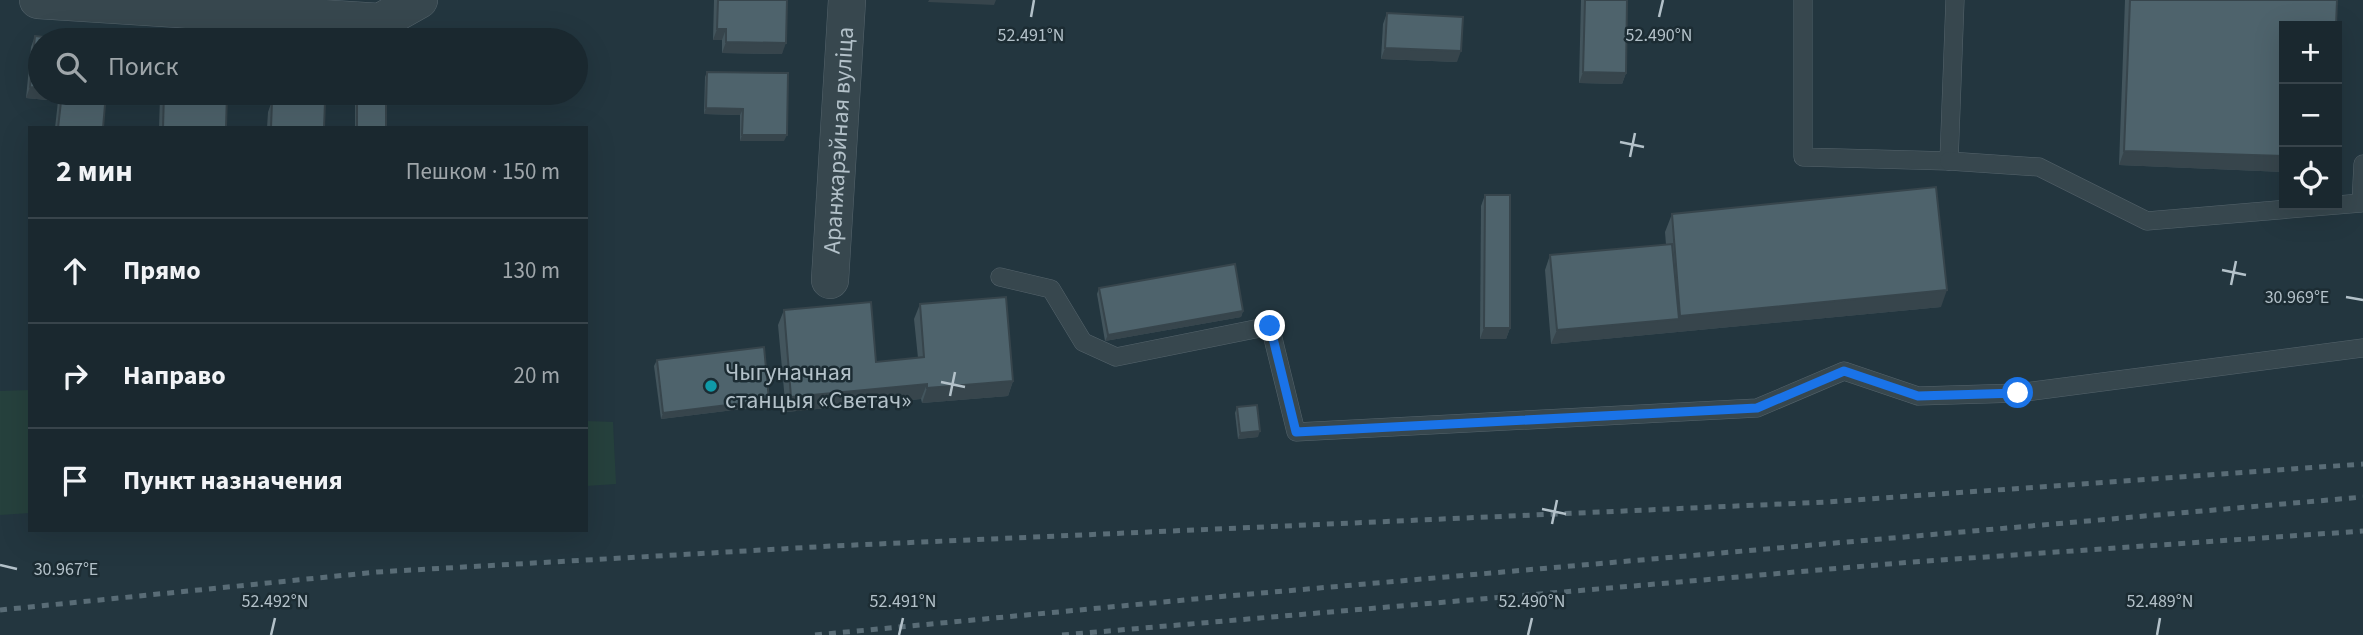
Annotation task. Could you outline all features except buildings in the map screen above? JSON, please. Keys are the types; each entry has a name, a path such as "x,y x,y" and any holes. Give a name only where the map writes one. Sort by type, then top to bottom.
{"street":[{"path":"38,0 380,22 419,0"},
{"name":"Аранжарэйная вуліца","path":"830,280 848,0"}],"lane":[{"path":"1803,0 1802,156 2039,167 2147,221 2361,203 2363,164"},
{"path":"1949,161 1955,0"},
{"path":"1000,277 1051,289 1083,342 1116,357 1270,326 1296,432 1757,408 1844,371 1918,396 2018,393 2363,348"}],"green space":[{"path":"28,390 28,513 0,515 0,391"},
{"path":"588,421 613,422 616,484 588,486"}],"railway":[{"path":"0,610 377,572 832,546 1827,502 2363,464"},
{"path":"815,635 1216,597 2363,497"},
{"path":"1062,635 1912,562 2363,531"}],"place":[{"name":"Чыгуначная станцыя «Светач»","path":"711,386"}],"route":[{"path":"1270,326 1296,432 1757,408 1844,371 1918,396 2018,393"}]}
